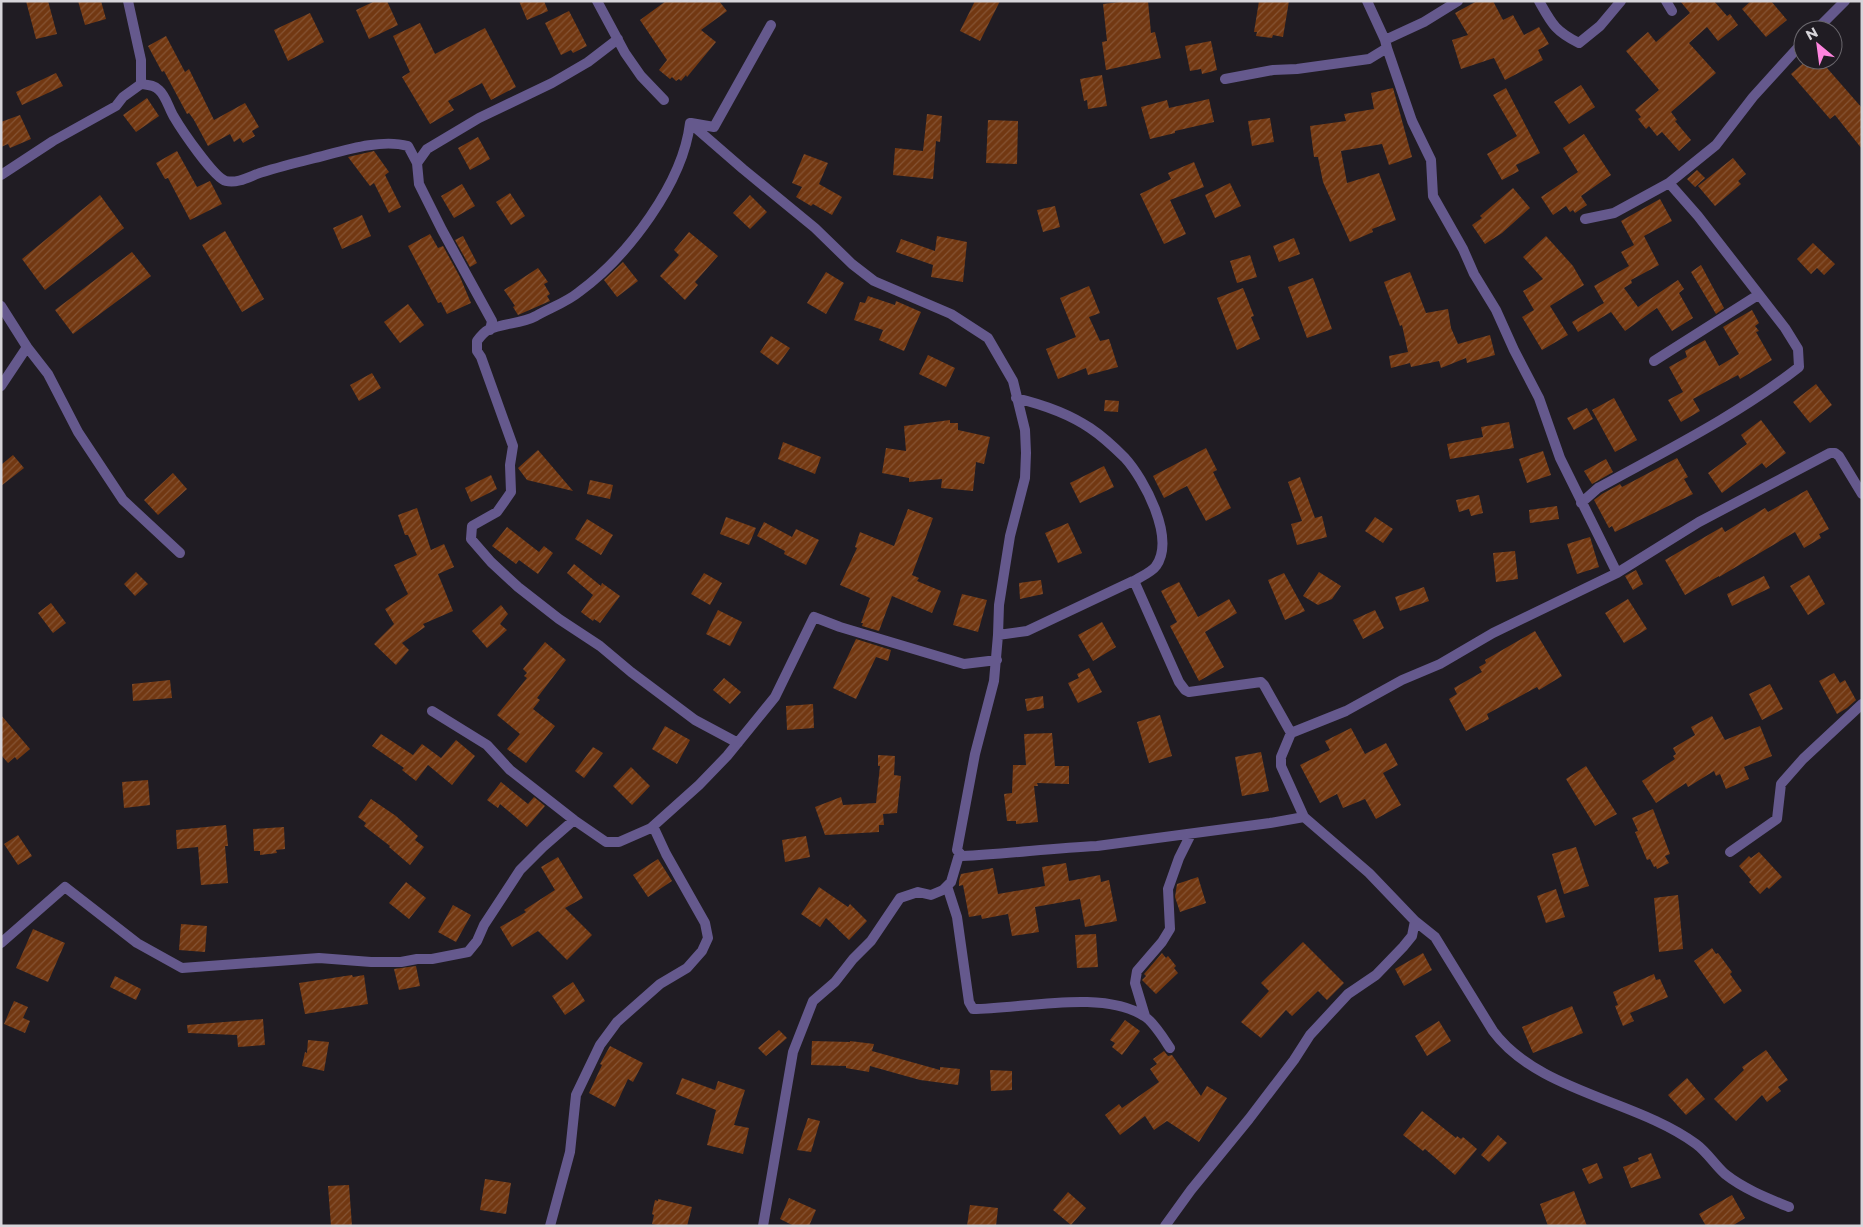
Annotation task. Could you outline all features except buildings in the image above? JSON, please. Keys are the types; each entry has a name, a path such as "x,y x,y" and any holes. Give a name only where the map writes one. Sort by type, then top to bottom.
{"street":[{"path":"128,1 141,60 141,84"},
{"path":"597,1 618,40 641,76 664,100"},
{"path":"1366,1 1386,44 1412,121 1431,160 1433,196 1463,249 1474,274 1496,310 1539,398 1560,458 1617,573"},
{"path":"1225,80 1265,71 1297,69 1369,59 1386,44 1458,1"},
{"path":"1539,1 1554,27 1579,43 1600,26 1621,1"},
{"path":"1666,1 1672,11"},
{"path":"1826,20 1845,1"},
{"path":"690,123 714,127 771,25"},
{"path":"417,163 427,149 480,118 552,84 588,62 618,40"},
{"path":"1585,219 1614,213 1669,183 1716,145 1753,97 1793,53"},
{"path":"1,175 53,141 116,106 141,84 152,86 160,91 174,118 194,147 215,173 226,181 240,181 262,172 344,151 378,144 399,143 408,146 417,163 419,184 492,321 490,330"},
{"path":"690,123 689,137 674,176 664,195 634,238 608,268 578,293 532,318 486,331 477,341 477,351 481,356 513,446 510,465 511,492 497,512 472,526 471,539 505,574 559,619 600,646 630,672 695,720 738,743"},
{"path":"690,123 815,228 852,264 874,281 951,314 988,338 1013,381 1025,430 1025,478 1010,536 999,605 997,660 994,681 975,754 957,850 959,855 951,882 944,890 931,895 918,892 900,898 871,941 853,959 835,982 814,1001 793,1052 763,1226"},
{"path":"1581,503 1598,488 1717,421 1778,383 1799,367 1798,349 1785,328 1698,216 1669,183"},
{"path":"1654,362 1758,295"},
{"path":"1,306 27,347 48,374 78,432 123,500 180,553"},
{"path":"1,386 27,347"},
{"path":"998,635 1027,631 1134,581 1156,566 1162,547 1162,532 1155,507 1126,459 1090,428 1067,415 1037,403 1016,398"},
{"path":"1790,1207 1755,1193 1740,1184 1725,1174 1697,1144 1655,1120 1582,1091 1518,1056 1503,1044 1435,937 1415,921 1369,873 1304,817 1281,766 1282,757 1291,733 1346,711 1402,680 1440,664 1494,633 1617,573 1699,522 1830,453 1835,453 1839,456 1862,494"},
{"path":"1134,581 1179,682 1185,690 1189,692 1261,682 1264,684 1291,733"},
{"path":"432,711 487,745 510,770 574,820 606,842 619,842 653,826 699,785 738,743 775,697 814,617 840,627 964,664 997,660"},
{"path":"1730,852 1777,819 1781,784 1804,758 1862,704"},
{"path":"959,855 1002,855 1097,846 1304,817"},
{"path":"1,943 65,887 137,943 182,968 319,958 371,962 432,960 468,952 477,942 484,925 520,870 543,846 574,820"},
{"path":"550,1226 570,1152 576,1095 600,1045 617,1022 660,984 687,968 702,952 708,938 705,923 666,854 653,826"},
{"path":"1170,1048 1145,1016 1135,983 1137,971 1162,942 1170,929 1168,889 1179,858 1191,834"},
{"path":"947,886 957,917 969,1002 974,1009 1088,1002 1123,1007 1145,1016"},
{"path":"1165,1226 1191,1190 1255,1112 1294,1060 1310,1035 1348,994 1376,975 1404,948 1412,936 1415,921"}]}
